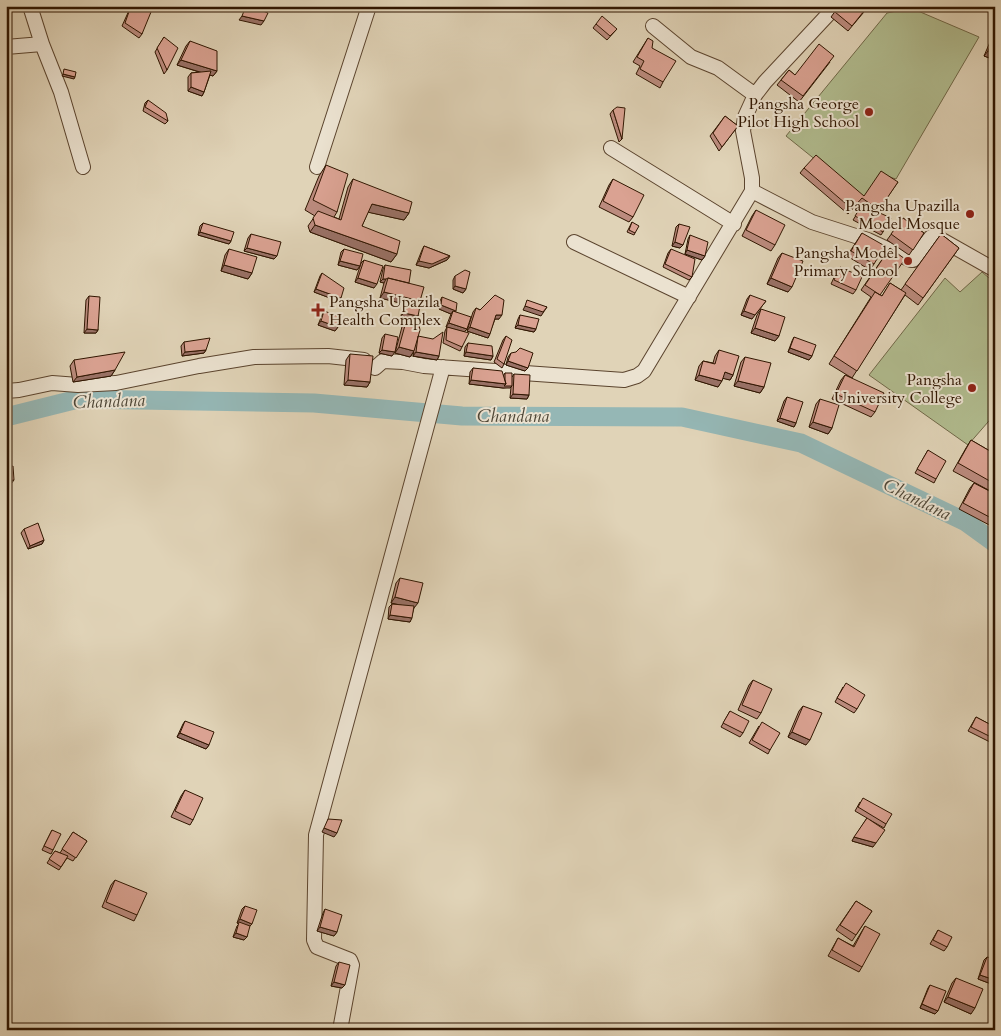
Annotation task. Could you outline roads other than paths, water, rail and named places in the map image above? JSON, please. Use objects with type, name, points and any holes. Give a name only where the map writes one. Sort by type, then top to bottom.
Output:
[{"type":"street","points":[[30,6],[42,44],[61,92],[83,167]]},
{"type":"street","points":[[317,167],[369,6]]},
{"type":"street","points":[[6,391],[52,383],[78,385],[116,383],[254,357],[328,356],[379,365],[441,372],[624,380],[637,376],[644,371],[734,224],[752,191],[752,178],[743,132],[745,117],[755,95],[836,6]]},
{"type":"street","points":[[653,26],[691,57],[718,68],[755,95]]},
{"type":"street","points":[[6,47],[42,44]]},
{"type":"street","points":[[611,148],[734,224]]},
{"type":"street","points":[[752,191],[812,222],[868,240],[912,260],[931,237],[935,236],[995,270]]},
{"type":"street","points":[[574,242],[689,297]]},
{"type":"street","points":[[340,1030],[352,965],[350,960],[317,947],[314,940],[316,835],[441,372]]},
{"type":"waterway","name":"Chandana","points":[[6,417],[78,399],[314,403],[462,416],[682,417],[801,443],[966,522],[995,543]]},
{"type":"place","name":"Pangsha George Pilot High School","points":[[869,112]]},
{"type":"place","name":"Pangsha Upazilla Model Mosque","points":[[970,214]]},
{"type":"place","name":"Pangsha Model Primary School","points":[[908,261]]},
{"type":"place","name":"Pangsha Upazila Health Complex","points":[[318,310]]},
{"type":"place","name":"Pangsha University College","points":[[972,388]]}]
